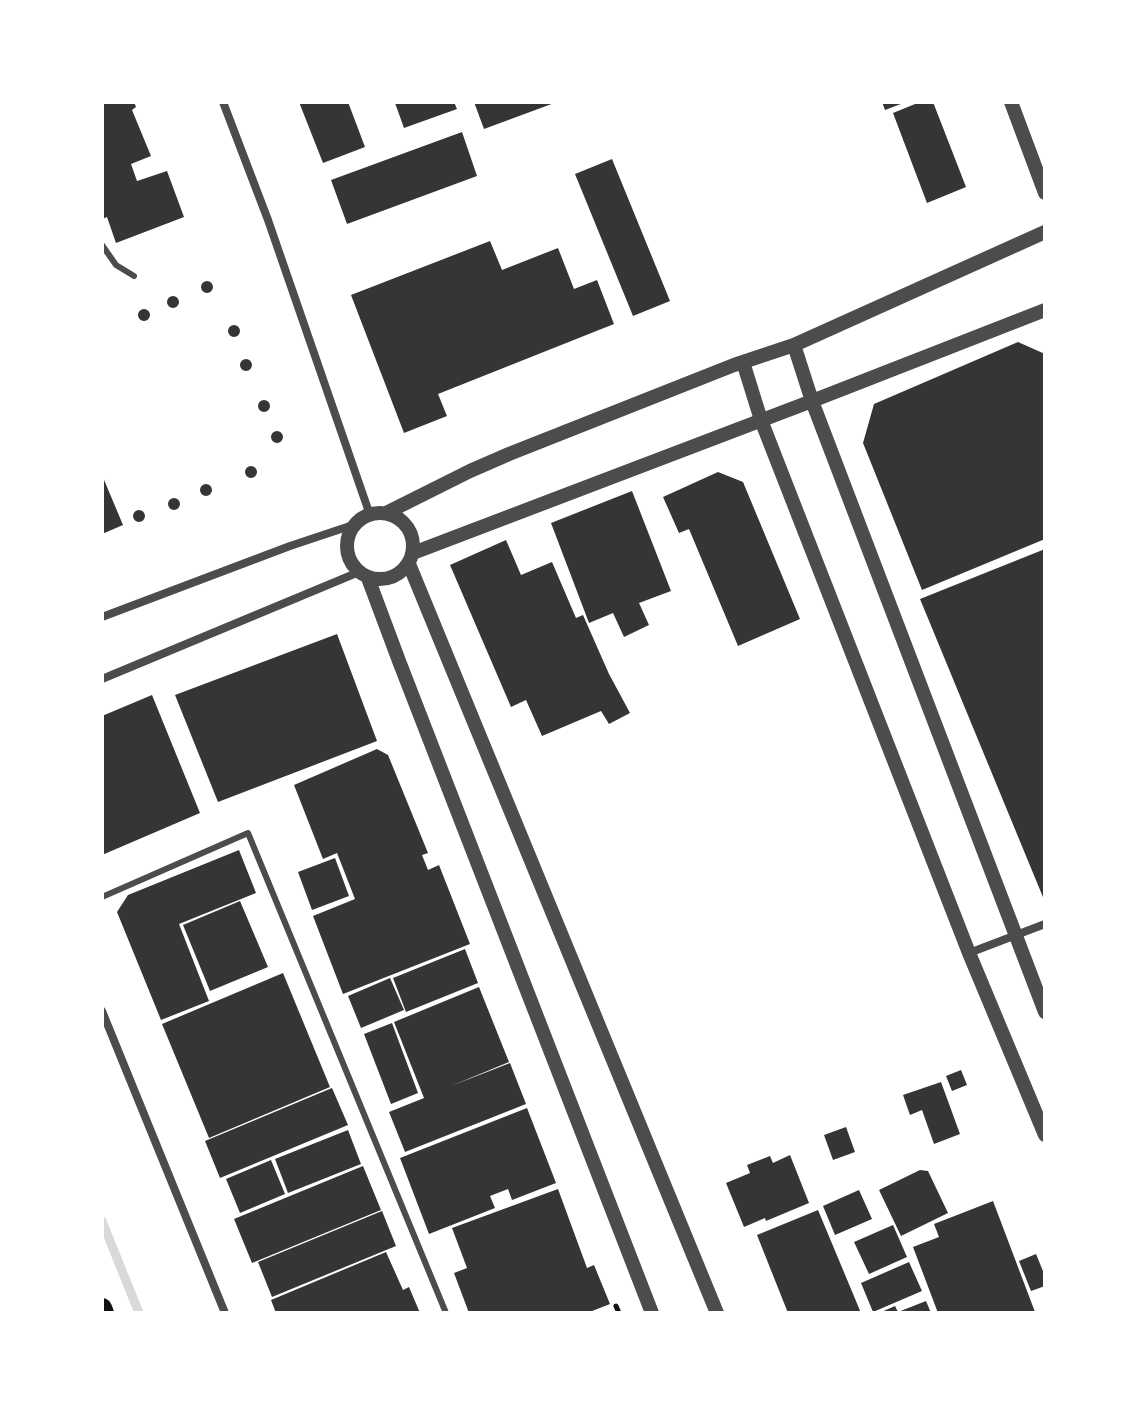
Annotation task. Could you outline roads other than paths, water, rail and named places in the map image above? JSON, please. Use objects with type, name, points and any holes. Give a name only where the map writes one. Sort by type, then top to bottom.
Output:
[{"type":"street","points":[[223,102],[268,220],[370,515]]},
{"type":"street","points":[[1011,102],[1045,193]]},
{"type":"street","points":[[102,617],[356,524],[370,515],[386,513],[509,454],[794,345],[1045,232]]},
{"type":"street","points":[[411,559],[1045,310]]},
{"type":"street","points":[[794,345],[812,401],[1045,1012]]},
{"type":"street","points":[[743,362],[761,420],[969,953],[1045,1135]]},
{"type":"street","points":[[356,524],[347,543],[352,564],[364,575],[379,580],[390,579],[400,574],[411,559],[414,544],[406,524],[386,513]]},
{"type":"street","points":[[411,559],[717,1313]]},
{"type":"street","points":[[102,679],[364,575]]},
{"type":"street","points":[[364,575],[652,1313]]},
{"type":"street","points":[[969,953],[1045,924]]},
{"type":"street","points":[[102,1011],[225,1313]]},
{"type":"lane","points":[[102,245],[116,265],[134,276]]},
{"type":"lane","points":[[102,897],[248,833],[446,1313]]},
{"type":"waterway","points":[[102,1221],[139,1313]]}]
